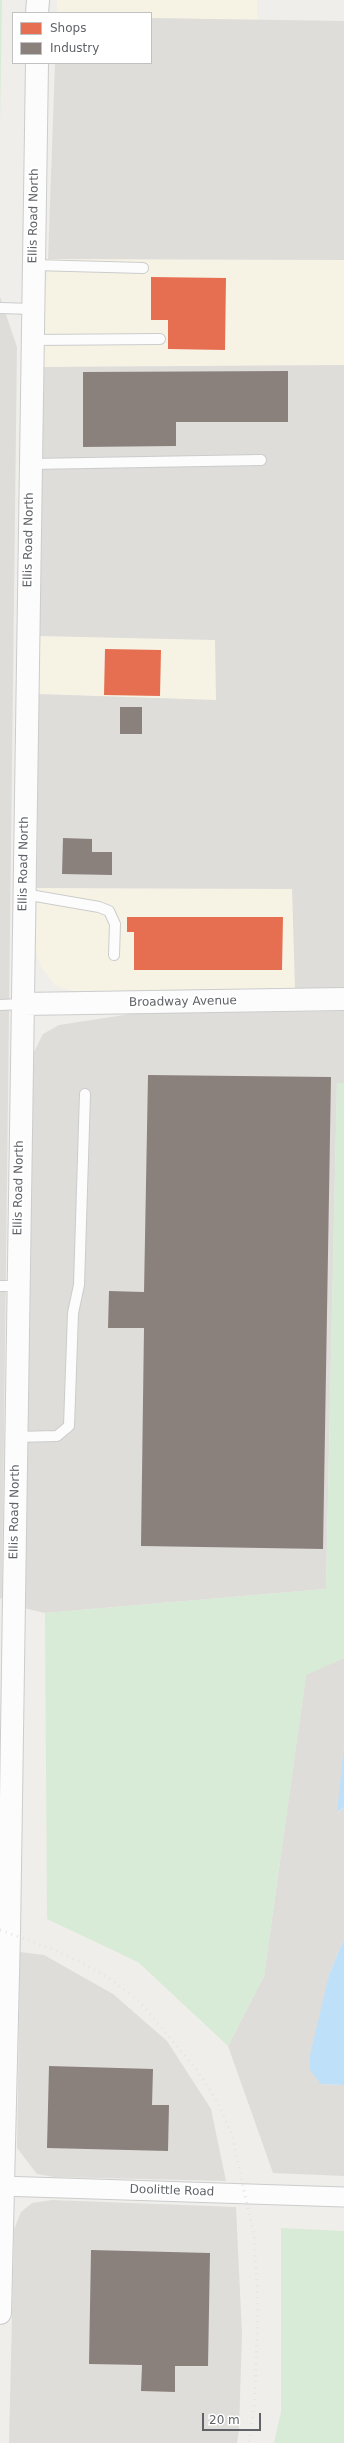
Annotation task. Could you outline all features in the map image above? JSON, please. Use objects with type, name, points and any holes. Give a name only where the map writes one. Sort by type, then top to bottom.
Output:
[{"type":"street","points":[[38,0],[38,12]]},
{"type":"street","name":"Ellis Road North","points":[[0,2313],[6,1693],[16,1437],[9,1286],[22,1004],[37,64]]},
{"type":"street","name":"Broadway Avenue","points":[[22,1004],[344,999]]},
{"type":"street","name":"Doolittle Road","points":[[1,2186],[344,2197]]},
{"type":"lane","points":[[34,265],[143,268]]},
{"type":"lane","points":[[0,308],[33,309]]},
{"type":"lane","points":[[32,340],[160,339]]},
{"type":"lane","points":[[31,464],[261,460]]},
{"type":"lane","points":[[24,894],[99,907],[108,911],[115,924],[114,955]]},
{"type":"lane","points":[[0,1005],[22,1004]]},
{"type":"lane","points":[[16,1437],[57,1436],[69,1426],[73,1313],[79,1285],[86,1094]]},
{"type":"shaded area","points":[[57,0],[257,0],[257,20],[152,18],[152,12],[57,12]]},
{"type":"shaded area","points":[[152,18],[344,21],[344,260],[48,259],[55,64],[152,64]]},
{"type":"shaded area","points":[[48,259],[344,260],[344,365],[41,367]]},
{"type":"shaded area","points":[[0,297],[17,347],[2,1598],[0,1599]]},
{"type":"shaded area","points":[[344,365],[344,988],[295,989],[292,889],[37,888],[38,694],[216,700],[215,640],[38,636],[42,478],[41,367]]},
{"type":"shaded area","points":[[38,636],[215,640],[216,700],[38,694]]},
{"type":"shaded area","points":[[37,888],[293,889],[295,989],[72,991],[55,985],[41,967],[36,952]]},
{"type":"shaded area","points":[[344,1011],[344,1083],[337,1083],[326,1589],[45,1613],[24,1608],[31,1058],[43,1034],[59,1025],[137,1013]]},
{"type":"shaded area","points":[[344,1658],[344,1743],[338,1813],[344,1807],[344,1939],[329,1975],[321,2084],[344,2085],[344,2176],[273,2173],[228,2046],[264,1976],[306,1674]]},
{"type":"shaded area","points":[[20,1952],[44,1955],[113,1994],[167,2041],[211,2109],[226,2181],[54,2177],[37,2174],[17,2148]]},
{"type":"shaded area","points":[[52,2200],[236,2207],[242,2334],[239,2430],[237,2443],[9,2443],[14,2229],[21,2212],[32,2203]]},
{"type":"green space","points":[[0,0],[2,0],[0,126]]},
{"type":"green space","points":[[337,1083],[344,1083],[344,1658],[306,1675],[264,1976],[228,2046],[138,1962],[47,1919],[45,1613],[326,1589]]},
{"type":"green space","points":[[281,2228],[344,2231],[344,2443],[274,2443],[281,2412]]},
{"type":"water","points":[[344,1743],[344,1807],[337,1813],[343,1754]]},
{"type":"water","points":[[344,1939],[344,2085],[321,2084],[310,2070],[310,2055],[329,1975]]},
{"type":"building: Shops","points":[[151,277],[226,278],[225,350],[168,349],[168,320],[151,320]]},
{"type":"building: Shops","points":[[105,649],[161,650],[160,696],[104,695]]},
{"type":"building: Shops","points":[[127,917],[283,917],[282,970],[134,970],[134,932],[127,932]]},
{"type":"building: Industry","points":[[288,371],[288,422],[176,422],[176,446],[83,447],[83,372]]},
{"type":"building: Industry","points":[[120,707],[142,707],[142,734],[120,734]]},
{"type":"building: Industry","points":[[63,838],[92,839],[92,852],[112,852],[112,875],[62,874]]},
{"type":"building: Industry","points":[[148,1075],[331,1077],[323,1549],[141,1546],[144,1328],[108,1328],[109,1291],[144,1292]]},
{"type":"building: Industry","points":[[49,2066],[153,2069],[152,2105],[169,2105],[168,2151],[47,2148]]},
{"type":"building: Industry","points":[[91,2250],[210,2253],[208,2366],[175,2366],[175,2392],[141,2391],[142,2365],[89,2364]]},
{"type":"railway","points":[[0,1930],[49,1948],[84,1964],[112,1980],[140,2002],[196,2069],[217,2101],[232,2135],[254,2236],[258,2304],[255,2397],[249,2443]]}]
